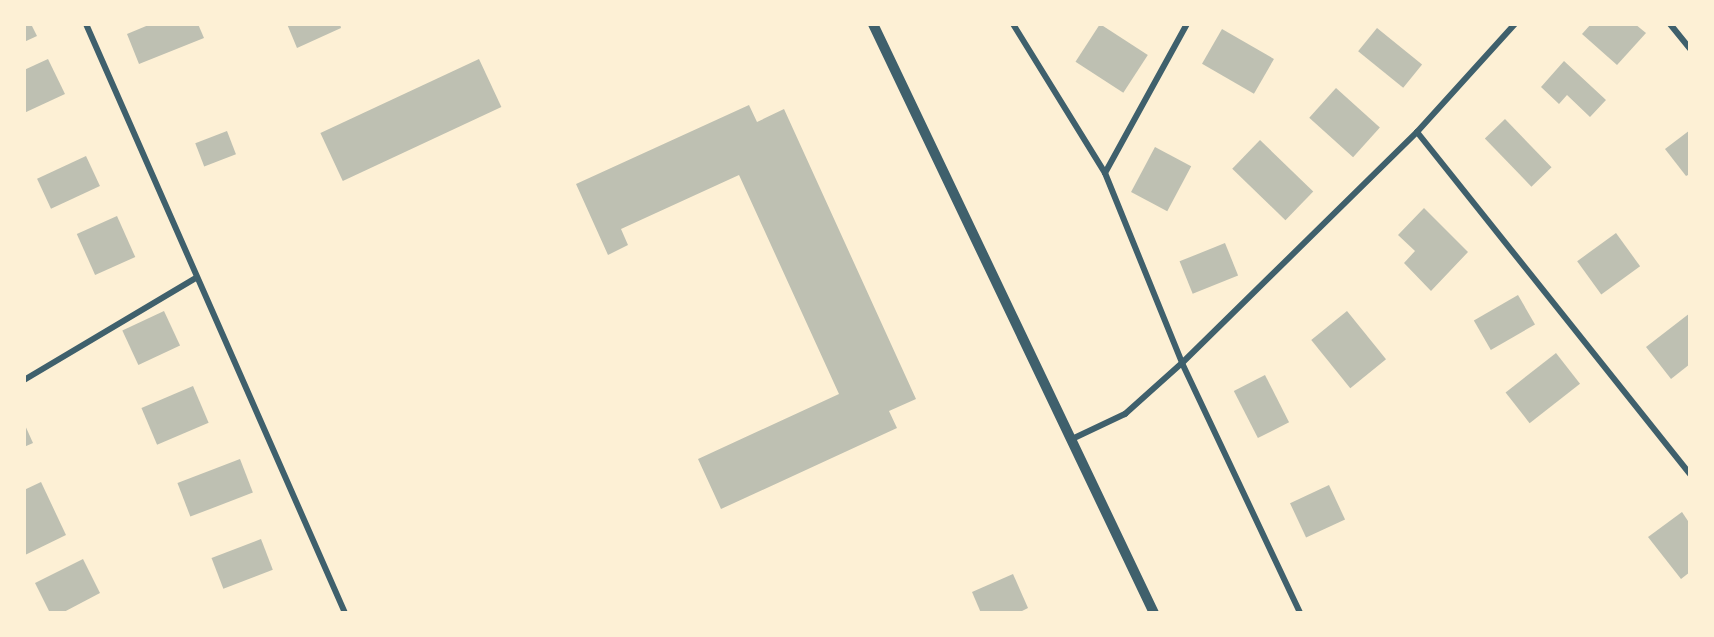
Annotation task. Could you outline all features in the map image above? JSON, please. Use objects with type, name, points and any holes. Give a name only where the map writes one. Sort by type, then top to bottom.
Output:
[{"type":"street","points":[[86,24],[345,613]]},
{"type":"street","points":[[873,24],[1154,613]]},
{"type":"street","points":[[1013,24],[1106,173],[1182,363],[1300,613]]},
{"type":"street","points":[[1106,173],[1187,24]]},
{"type":"street","points":[[1072,439],[1125,414],[1182,363],[1417,132],[1515,24]]},
{"type":"street","points":[[1670,24],[1690,49]]},
{"type":"street","points":[[1417,132],[1690,474]]},
{"type":"street","points":[[24,380],[196,278]]},
{"type":"building","points":[[24,24],[31,24],[37,36],[24,42]]},
{"type":"building","points":[[151,24],[198,24],[204,38],[139,64],[127,34]]},
{"type":"building","points":[[287,24],[340,24],[341,28],[297,48]]},
{"type":"building","points":[[1100,24],[1148,55],[1123,93],[1075,62]]},
{"type":"building","points":[[1591,24],[1635,24],[1646,33],[1617,65],[1582,34]]},
{"type":"building","points":[[1377,28],[1422,65],[1403,88],[1358,51]]},
{"type":"building","points":[[1222,29],[1274,59],[1254,94],[1202,64]]},
{"type":"building","points":[[48,59],[65,94],[24,113],[24,70]]},
{"type":"building","points":[[479,59],[501,107],[343,181],[320,133]]},
{"type":"building","points":[[1564,61],[1606,100],[1590,117],[1567,95],[1559,104],[1541,87]]},
{"type":"building","points":[[1336,88],[1380,127],[1353,157],[1309,118]]},
{"type":"building","points":[[749,105],[757,122],[784,109],[916,399],[889,411],[897,428],[721,509],[698,459],[839,394],[739,175],[621,229],[628,245],[608,255],[576,184]]},
{"type":"building","points":[[1505,119],[1552,167],[1531,187],[1485,138]]},
{"type":"building","points":[[1690,130],[1690,174],[1686,176],[1665,149]]},
{"type":"building","points":[[227,131],[236,154],[204,167],[195,143]]},
{"type":"building","points":[[1260,140],[1313,191],[1285,220],[1232,169]]},
{"type":"building","points":[[1155,147],[1191,166],[1167,211],[1131,192]]},
{"type":"building","points":[[86,156],[100,186],[51,209],[37,179]]},
{"type":"building","points":[[1424,208],[1468,252],[1431,291],[1404,263],[1415,251],[1398,235]]},
{"type":"building","points":[[117,216],[135,257],[95,275],[77,234]]},
{"type":"building","points":[[1616,233],[1640,266],[1601,294],[1577,261]]},
{"type":"building","points":[[1225,243],[1238,275],[1193,294],[1180,261]]},
{"type":"building","points":[[1518,295],[1535,324],[1491,350],[1474,320]]},
{"type":"building","points":[[164,311],[180,345],[138,365],[122,330]]},
{"type":"building","points":[[1347,311],[1386,359],[1350,388],[1311,340]]},
{"type":"building","points":[[1690,313],[1690,364],[1671,379],[1646,347]]},
{"type":"building","points":[[1556,353],[1580,384],[1530,423],[1506,392]]},
{"type":"building","points":[[1265,375],[1289,422],[1258,438],[1234,391]]},
{"type":"building","points":[[193,386],[209,423],[157,445],[141,408]]},
{"type":"building","points":[[24,423],[33,443],[24,447]]},
{"type":"building","points":[[240,459],[253,493],[190,517],[177,483]]},
{"type":"building","points":[[41,482],[66,535],[25,555],[24,490]]},
{"type":"building","points":[[1329,485],[1345,519],[1306,538],[1290,503]]},
{"type":"building","points":[[1682,512],[1690,524],[1690,572],[1681,579],[1648,537]]},
{"type":"building","points":[[261,539],[273,570],[223,589],[212,558]]},
{"type":"building","points":[[83,559],[100,593],[62,613],[50,613],[35,583]]},
{"type":"building","points":[[1013,574],[1028,608],[1018,613],[981,613],[972,592]]}]
